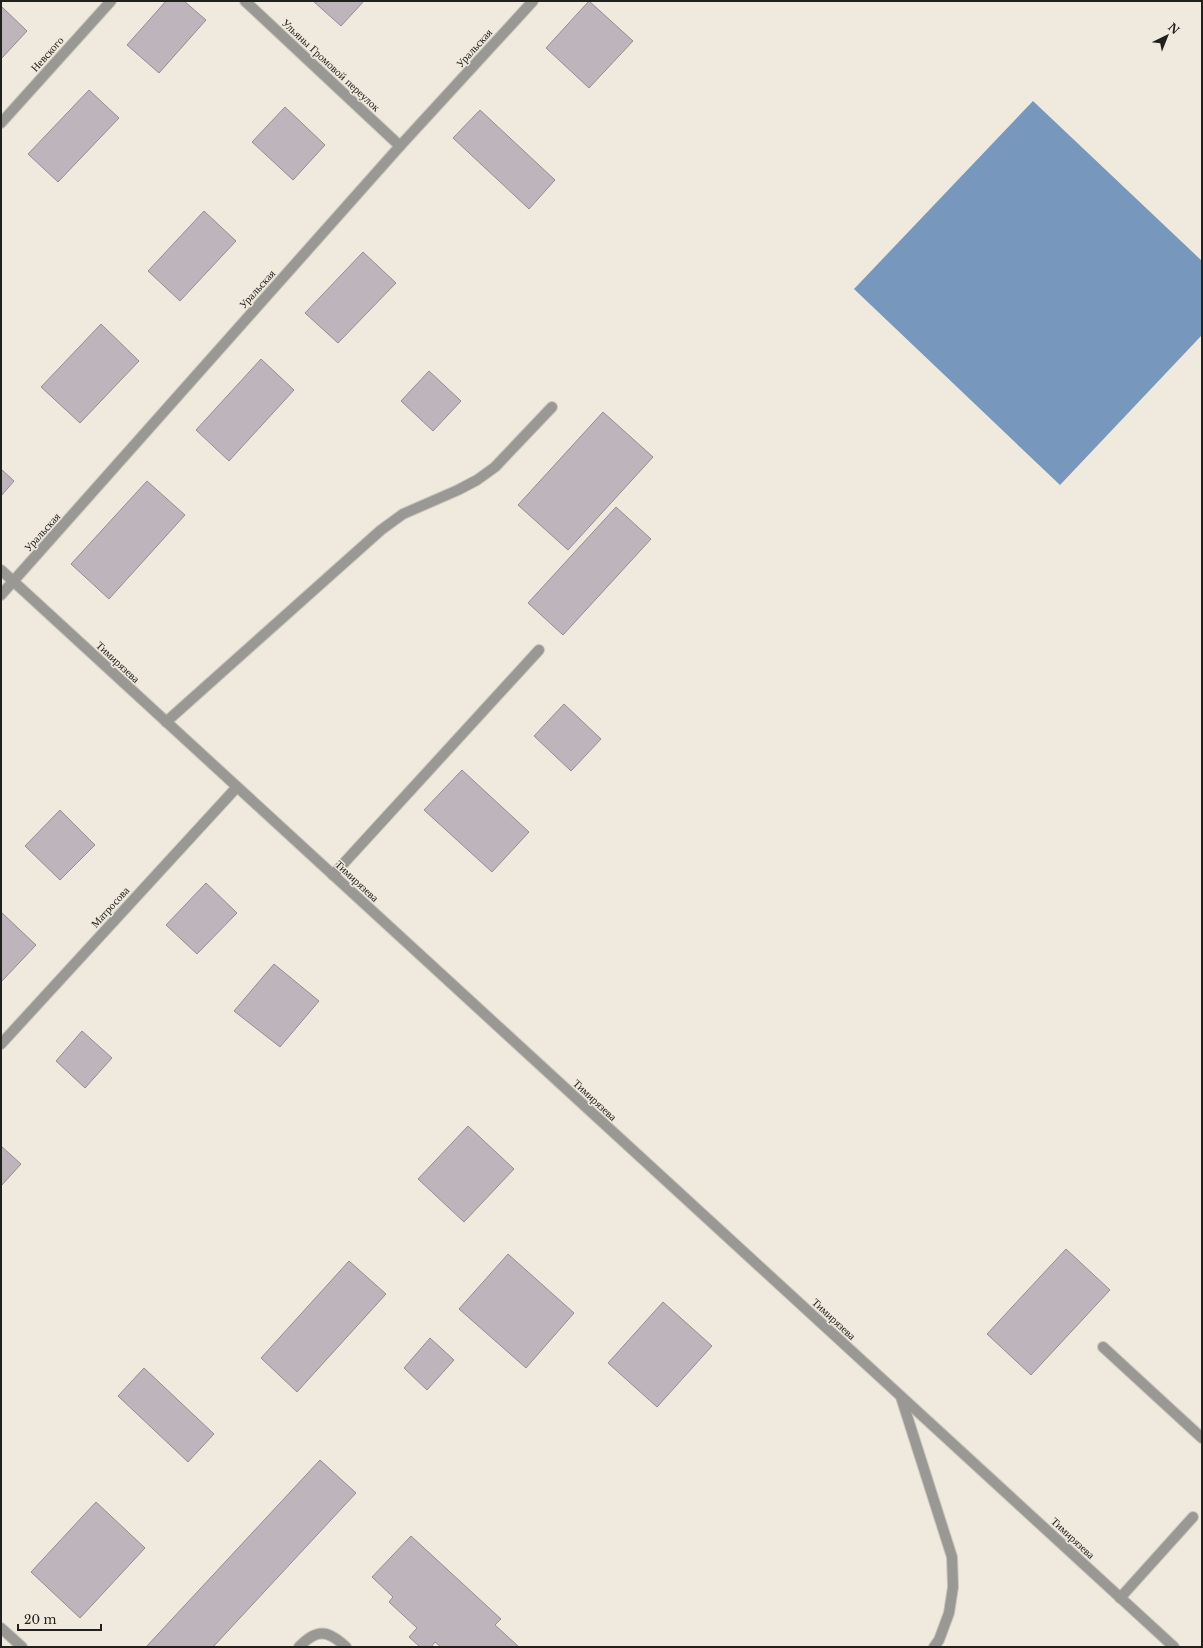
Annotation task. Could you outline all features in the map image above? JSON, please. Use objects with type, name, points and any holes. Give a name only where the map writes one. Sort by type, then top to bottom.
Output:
[{"type":"street","name":"Невского","points":[[1,123],[111,1]]},
{"type":"street","name":"Ульяны Громовой переулок","points":[[245,1],[400,146]]},
{"type":"street","name":"Уральская","points":[[1,595],[400,146],[533,1]]},
{"type":"street","points":[[166,722],[381,530],[404,514],[477,480],[495,467],[552,407]]},
{"type":"street","name":"Тимирязева","points":[[1,570],[1174,1647]]},
{"type":"street","points":[[333,875],[539,650]]},
{"type":"street","name":"Матросова","points":[[1,1044],[237,787]]},
{"type":"street","points":[[1103,1347],[1202,1438]]},
{"type":"street","points":[[900,1396],[952,1557],[953,1587],[949,1613],[940,1640],[934,1647]]},
{"type":"street","points":[[1120,1598],[1192,1517]]},
{"type":"street","points":[[1,1628],[22,1647]]},
{"type":"street","points":[[299,1647],[312,1635],[321,1633],[329,1634],[338,1639],[346,1647]]},
{"type":"water","points":[[1033,101],[1202,261],[1202,335],[1060,485],[854,289]]},
{"type":"building","points":[[166,1],[184,1],[206,20],[159,73],[127,45]]},
{"type":"building","points":[[313,1],[364,1],[341,26]]},
{"type":"building","points":[[589,1],[633,41],[589,88],[546,48]]},
{"type":"building","points":[[1,6],[27,31],[1,59]]},
{"type":"building","points":[[89,90],[119,118],[58,182],[28,154]]},
{"type":"building","points":[[285,107],[325,145],[293,180],[252,142]]},
{"type":"building","points":[[480,110],[555,180],[529,209],[453,138]]},
{"type":"building","points":[[204,211],[236,241],[180,301],[148,271]]},
{"type":"building","points":[[363,252],[396,283],[338,343],[305,313]]},
{"type":"building","points":[[101,324],[139,361],[80,423],[41,387]]},
{"type":"building","points":[[261,359],[294,390],[229,461],[196,430]]},
{"type":"building","points":[[429,371],[461,401],[433,431],[401,401]]},
{"type":"building","points":[[603,412],[653,457],[568,550],[518,505]]},
{"type":"building","points":[[1,469],[14,481],[1,496]]},
{"type":"building","points":[[147,481],[185,515],[109,599],[71,564]]},
{"type":"building","points":[[616,507],[651,539],[563,635],[528,603]]},
{"type":"building","points":[[564,704],[601,739],[571,771],[534,736]]},
{"type":"building","points":[[462,770],[529,832],[492,872],[424,810]]},
{"type":"building","points":[[60,810],[95,845],[60,880],[25,846]]},
{"type":"building","points":[[206,883],[237,913],[197,954],[166,925]]},
{"type":"building","points":[[1,912],[36,945],[2,981],[1,980]]},
{"type":"building","points":[[274,964],[319,1001],[280,1047],[234,1011]]},
{"type":"building","points":[[82,1031],[112,1058],[85,1088],[56,1061]]},
{"type":"building","points":[[468,1126],[514,1169],[464,1222],[418,1179]]},
{"type":"building","points":[[1,1146],[21,1164],[1,1186]]},
{"type":"building","points":[[1066,1249],[1110,1290],[1031,1375],[987,1334]]},
{"type":"building","points":[[508,1254],[574,1313],[526,1368],[459,1309]]},
{"type":"building","points":[[349,1261],[386,1294],[297,1392],[261,1358]]},
{"type":"building","points":[[663,1302],[712,1346],[657,1407],[608,1363]]},
{"type":"building","points":[[430,1338],[454,1360],[427,1390],[404,1368]]},
{"type":"building","points":[[144,1368],[214,1434],[188,1462],[118,1396]]},
{"type":"building","points":[[320,1460],[356,1493],[213,1647],[146,1647]]},
{"type":"building","points":[[96,1502],[145,1548],[80,1618],[31,1572]]},
{"type":"building","points":[[411,1536],[501,1619],[495,1625],[519,1647],[441,1647],[435,1642],[431,1647],[420,1647],[409,1637],[417,1628],[389,1602],[393,1597],[372,1577]]}]
